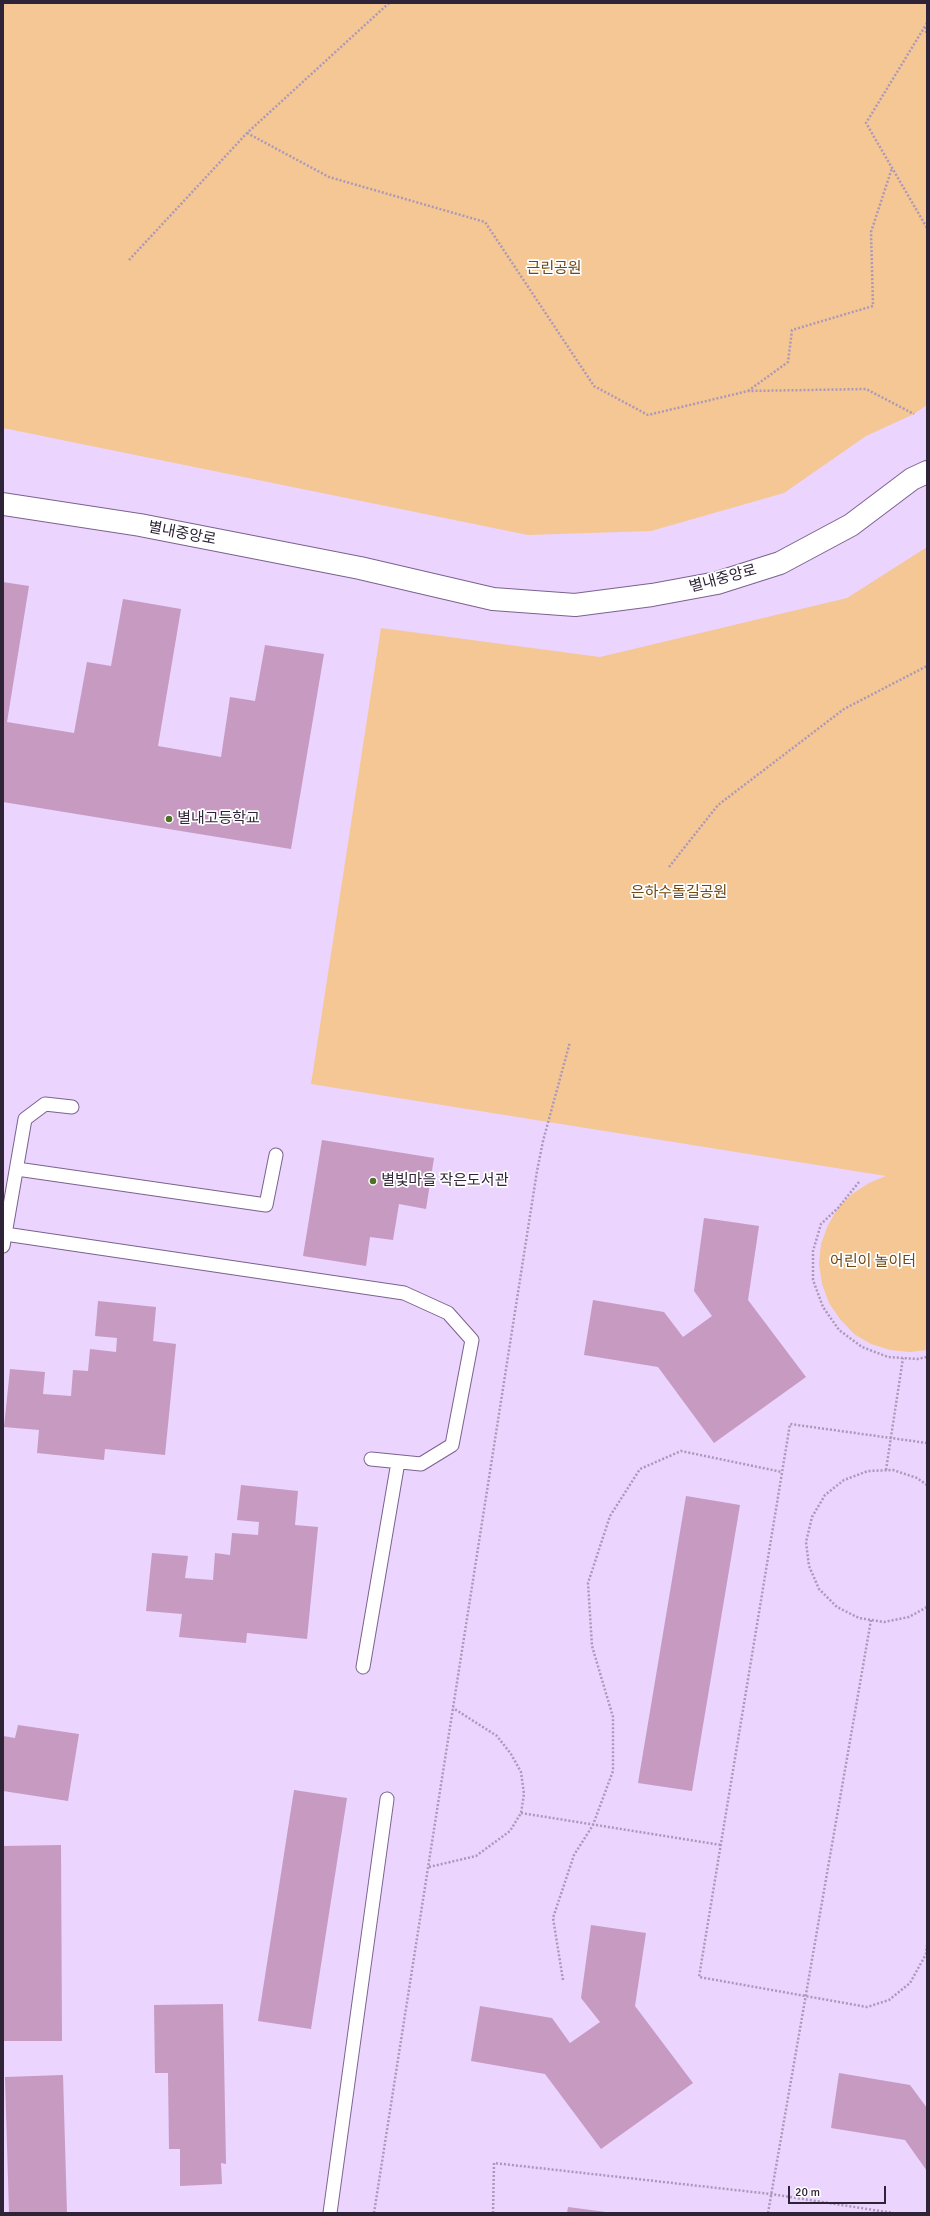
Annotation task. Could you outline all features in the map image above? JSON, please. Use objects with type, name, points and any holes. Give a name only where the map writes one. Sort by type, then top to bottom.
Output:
[{"type":"street","name":"별내중앙로","points":[[3,504],[140,525],[360,568],[493,599],[575,605],[652,595],[717,583],[780,563],[852,525],[912,479],[927,472]]},
{"type":"lane","points":[[72,1107],[45,1104],[25,1119],[4,1240],[404,1293],[448,1313],[472,1340],[452,1445],[422,1464],[371,1459]]},
{"type":"lane","points":[[17,1168],[266,1204],[276,1155]]},
{"type":"lane","points":[[363,1667],[398,1462]]},
{"type":"lane","points":[[330,2213],[386,1799]]},
{"type":"path","points":[[129,260],[247,133],[390,3]]},
{"type":"path","points":[[927,23],[866,123],[927,228]]},
{"type":"path","points":[[925,27],[927,35]]},
{"type":"path","points":[[247,133],[329,177],[485,222],[594,386],[648,415],[748,391],[866,389],[914,414]]},
{"type":"path","points":[[748,391],[788,362],[792,330],[873,306],[871,232],[892,168]]},
{"type":"path","points":[[668,867],[718,806],[844,709],[927,666]]},
{"type":"path","points":[[374,2213],[537,1171],[543,1141],[570,1042]]},
{"type":"path","points":[[859,1182],[838,1208],[821,1224],[813,1251],[814,1280],[822,1307],[839,1330],[862,1347],[888,1357],[917,1359],[927,1356]]},
{"type":"path","points":[[886,1470],[903,1358]]},
{"type":"path","points":[[927,1443],[790,1424],[700,1977],[867,2007],[889,2000],[910,1983],[926,1954],[927,1945]]},
{"type":"path","points":[[563,1980],[553,1918],[574,1855],[593,1825],[613,1771],[613,1717],[592,1646],[588,1583],[610,1516],[640,1469],[681,1451],[782,1472]]},
{"type":"path","points":[[927,1485],[917,1478],[893,1470],[868,1470],[844,1480],[825,1495],[812,1517],[806,1542],[809,1566],[819,1589],[837,1607],[859,1618],[884,1622],[909,1617],[927,1607]]},
{"type":"path","points":[[768,2213],[871,1620]]},
{"type":"path","points":[[429,1867],[476,1856],[510,1831],[522,1813],[524,1794],[521,1772],[511,1754],[497,1736],[454,1708]]},
{"type":"path","points":[[522,1813],[721,1845]]},
{"type":"path","points":[[493,2213],[494,2162],[771,2194],[893,2213]]},
{"type":"green space","name":"근린공원","points":[[3,3],[927,3],[927,405],[914,414],[866,436],[784,493],[651,531],[528,535],[3,428]]},
{"type":"green space","name":"은하수돌길공원","points":[[927,547],[927,1350],[910,1352],[890,1350],[871,1344],[854,1334],[840,1319],[829,1303],[822,1284],[819,1264],[821,1244],[828,1225],[838,1208],[852,1194],[869,1183],[886,1176],[311,1084],[381,628],[600,657],[847,598]]},
{"type":"building","name":"별내고등학교","points":[[3,582],[29,586],[7,722],[74,733],[87,662],[111,666],[123,599],[181,609],[158,746],[221,757],[230,697],[255,701],[265,645],[324,654],[291,849],[3,802]]},
{"type":"building","name":"별빛마을 작은도서관","points":[[322,1140],[434,1158],[426,1209],[399,1204],[393,1240],[370,1237],[366,1266],[303,1256]]},
{"type":"building","points":[[704,1218],[759,1226],[748,1300],[806,1377],[714,1443],[658,1367],[584,1355],[593,1300],[664,1312],[683,1337],[712,1316],[694,1291]]},
{"type":"building","points":[[98,1301],[156,1307],[153,1341],[176,1344],[165,1455],[105,1449],[104,1460],[37,1453],[39,1430],[4,1427],[10,1369],[45,1372],[43,1394],[71,1396],[73,1370],[88,1371],[90,1349],[116,1352],[117,1338],[95,1336]]},
{"type":"building","points":[[241,1485],[298,1491],[295,1525],[318,1527],[307,1639],[247,1633],[246,1643],[179,1637],[182,1614],[146,1611],[152,1553],[188,1556],[185,1578],[213,1580],[215,1553],[230,1555],[232,1533],[258,1535],[259,1522],[237,1520]]},
{"type":"building","points":[[686,1496],[740,1505],[692,1791],[638,1783]]},
{"type":"building","points":[[18,1725],[79,1734],[68,1801],[3,1791],[3,1736],[15,1738]]},
{"type":"building","points":[[294,1790],[347,1798],[311,2029],[258,2021]]},
{"type":"building","points":[[61,1845],[62,2041],[3,2041],[3,1846]]},
{"type":"building","points":[[591,1925],[646,1933],[635,2006],[693,2083],[601,2149],[545,2074],[471,2061],[480,2006],[552,2018],[570,2043],[600,2022],[581,1998]]},
{"type":"building","points":[[223,2004],[226,2164],[221,2163],[222,2184],[180,2186],[180,2149],[169,2149],[168,2073],[155,2073],[154,2005]]},
{"type":"building","points":[[839,2073],[910,2085],[927,2108],[927,2171],[905,2140],[831,2128]]},
{"type":"building","points":[[63,2075],[67,2213],[9,2213],[5,2077]]},
{"type":"building","points":[[568,2207],[606,2212],[606,2213],[567,2213]]},
{"type":"place","name":"별내고등학교","points":[[169,819]]},
{"type":"place","name":"별빛마을 작은도서관","points":[[373,1181]]},
{"type":"park label","name":"어린이 놀이터","points":[[873,1262]]}]
